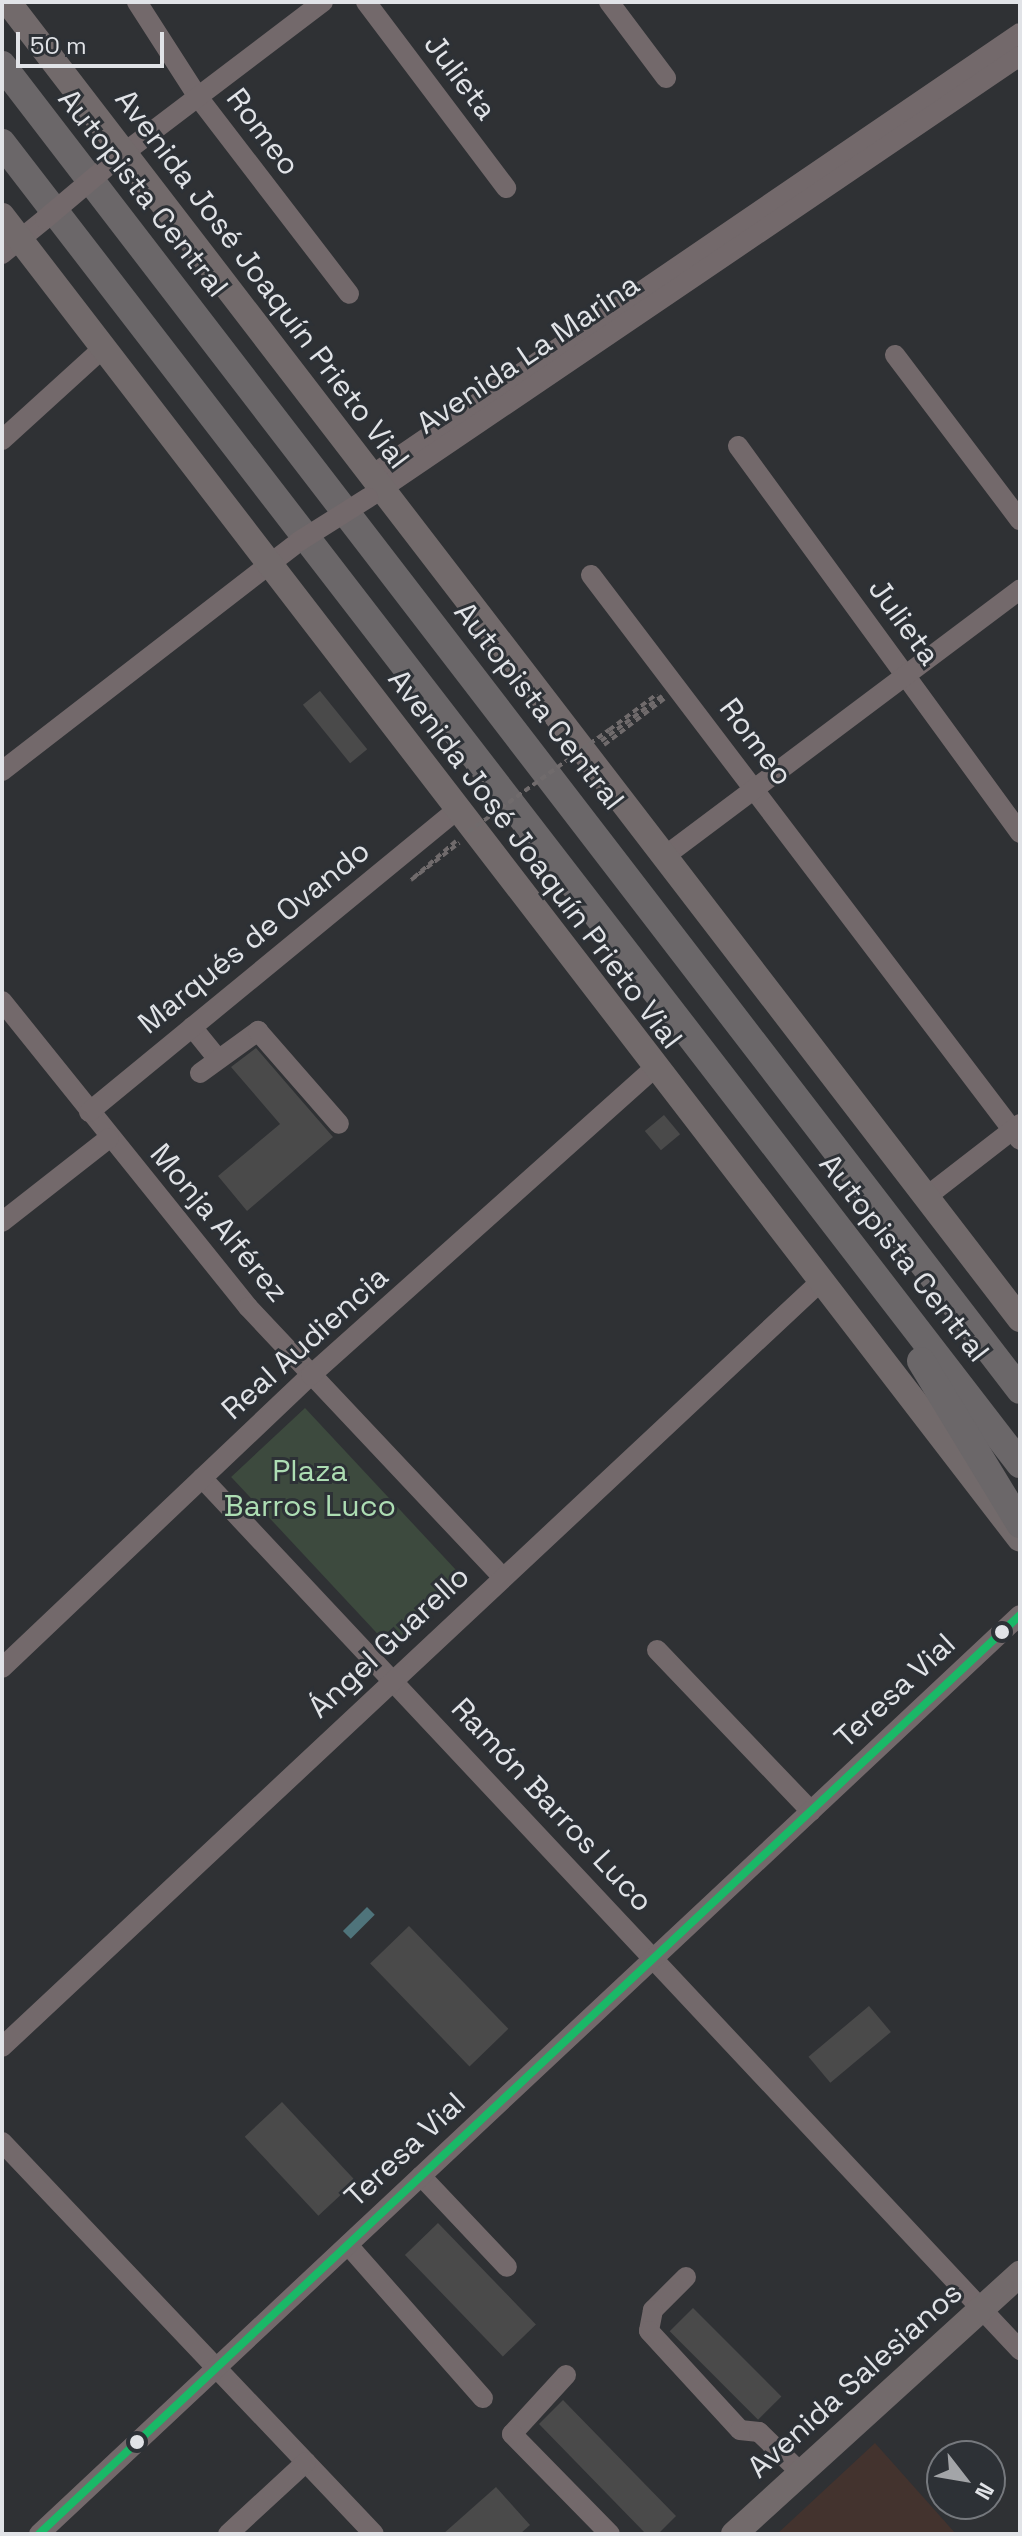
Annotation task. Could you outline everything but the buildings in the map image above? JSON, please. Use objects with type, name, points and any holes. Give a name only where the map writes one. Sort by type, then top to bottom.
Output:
[{"type":"highway","name":"Autopista Central","points":[[2,65],[1018,1387]]},
{"type":"highway","name":"Autopista Central","points":[[2,143],[1020,1464]]},
{"type":"highway","points":[[872,1273],[1020,1524]]},
{"type":"main road","name":"Avenida José Joaquín Prieto Vial","points":[[8,2],[117,158],[665,856],[1020,1319]]},
{"type":"main road","name":"Avenida José Joaquín Prieto Vial","points":[[2,216],[11,247],[103,348],[463,821],[1020,1539]]},
{"type":"main road","name":"Avenida Salesianos","points":[[734,2534],[1020,2274]]},
{"type":"street","name":"Romeo","points":[[137,2],[198,97],[349,294]]},
{"type":"street","points":[[11,247],[117,158],[323,2]]},
{"type":"street","name":"Julieta","points":[[366,2],[506,188]]},
{"type":"street","points":[[609,2],[666,78]]},
{"type":"street","name":"Avenida La Marina","points":[[2,771],[268,561],[935,102],[1020,33]]},
{"type":"street","name":"Avenida La Marina","points":[[935,102],[1020,56]]},
{"type":"street","points":[[2,440],[103,348]]},
{"type":"street","points":[[895,355],[1020,520]]},
{"type":"street","name":"Julieta","points":[[738,446],[1020,833]]},
{"type":"street","name":"Romeo","points":[[591,575],[1017,1131]]},
{"type":"street","points":[[665,856],[1020,589]]},
{"type":"street","name":"Marqués de Ovando","points":[[89,1112],[192,1027],[463,821]]},
{"type":"street","name":"Monja Alférez","points":[[2,1001],[109,1138],[311,1375],[502,1577]]},
{"type":"street","points":[[192,1027],[217,1058]]},
{"type":"street","points":[[200,1073],[258,1031],[339,1124]]},
{"type":"street","name":"Real Audiencia","points":[[2,1668],[311,1375],[654,1068]]},
{"type":"street","points":[[926,1197],[1017,1131]]},
{"type":"street","points":[[2,1222],[109,1138]]},
{"type":"street","name":"Ángel Guarello","points":[[2,2047],[819,1283]]},
{"type":"street","name":"Ramón Barros Luco","points":[[202,1478],[983,2307],[1020,2350]]},
{"type":"street","name":"Teresa Vial","points":[[39,2534],[1020,1615]]},
{"type":"street","points":[[657,1650],[811,1811]]},
{"type":"street","points":[[2,2142],[374,2534]]},
{"type":"street","points":[[421,2176],[507,2267]]},
{"type":"street","points":[[348,2245],[483,2398]]},
{"type":"street","points":[[686,2277],[653,2310],[649,2331],[740,2430],[759,2432],[801,2473]]},
{"type":"street","points":[[566,2375],[512,2434],[610,2534]]},
{"type":"street","points":[[228,2534],[306,2462]]},
{"type":"path","points":[[610,732],[603,746],[674,686]]},
{"type":"path","points":[[442,856],[409,877],[463,821],[610,732],[674,686]]},
{"type":"shaded area","points":[[875,2443],[926,2500],[926,2520],[944,2520],[956,2534],[777,2534]]},
{"type":"green space","name":"Plaza Barros Luco","points":[[305,1408],[463,1578],[389,1647],[231,1477]]},
{"type":"water","points":[[367,1907],[375,1915],[351,1939],[343,1931]]},
{"type":"transit line","points":[[39,2534],[1020,1615]]}]
